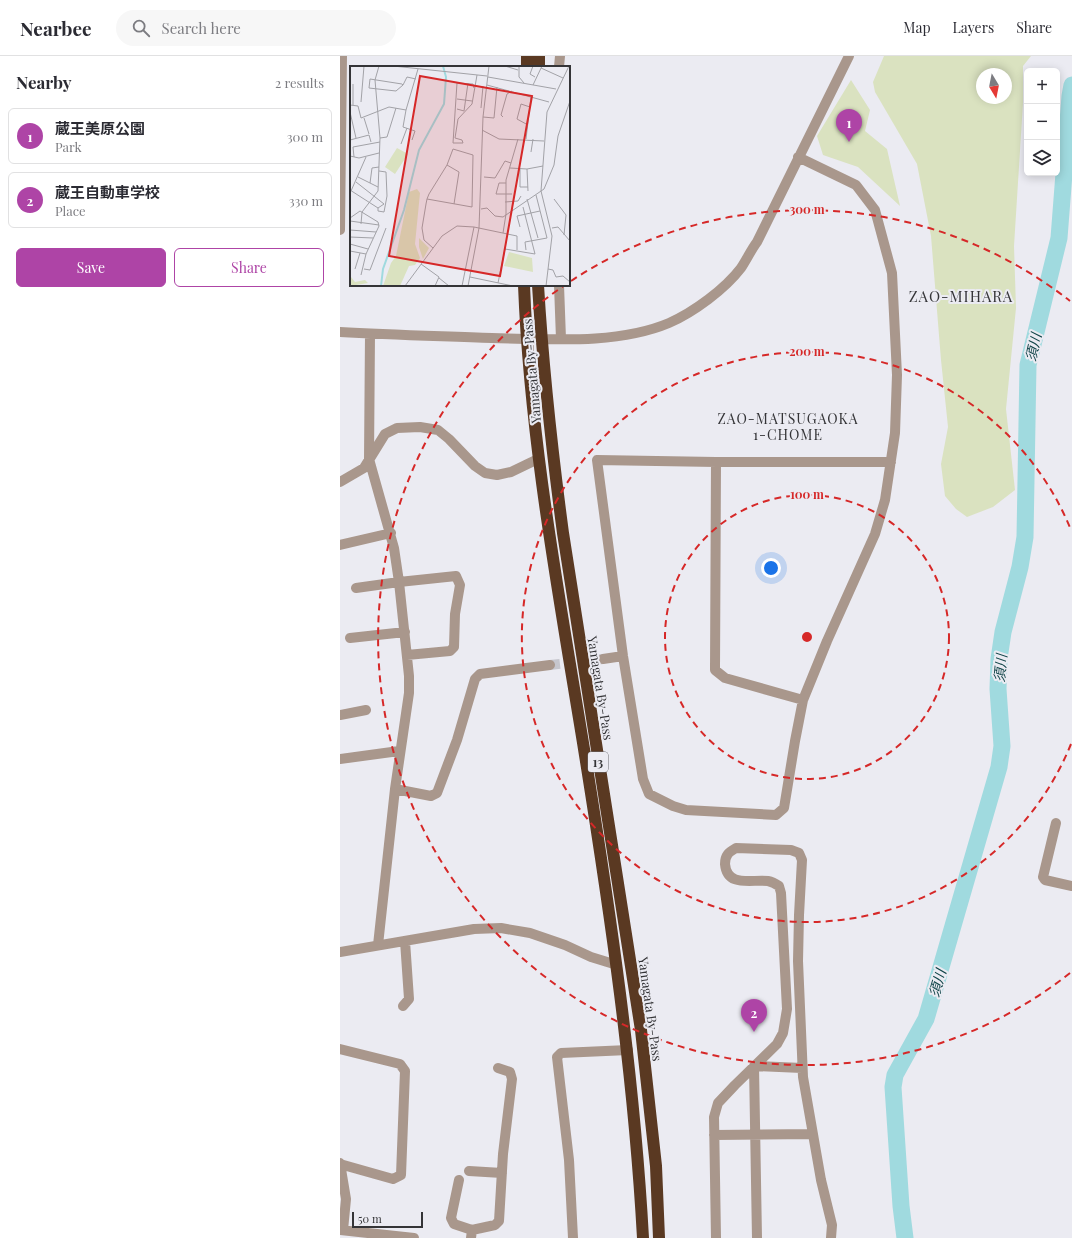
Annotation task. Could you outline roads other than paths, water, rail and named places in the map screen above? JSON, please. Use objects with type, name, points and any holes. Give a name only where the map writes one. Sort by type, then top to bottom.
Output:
[{"type":"highway","name":"Yamagata By-Pass","points":[[524,286],[526,339],[538,459],[617,965],[628,1050],[640,1172],[643,1238]]},
{"type":"highway","name":"Yamagata By-Pass","points":[[538,286],[541,339],[553,457],[563,533],[641,1030],[656,1166],[659,1238]]},
{"type":"street","points":[[340,230],[342,56]]},
{"type":"street","points":[[559,66],[560,56]]},
{"type":"street","points":[[340,332],[561,339],[617,336],[646,331],[670,322],[697,307],[709,298],[740,268],[757,242],[849,56]]},
{"type":"street","points":[[798,157],[856,186],[875,210],[892,273],[897,375],[895,433],[892,462],[885,500],[875,534],[827,640],[803,700],[784,808],[776,815],[686,810],[673,806],[649,794],[643,779],[623,656],[597,460],[892,462]]},
{"type":"street","points":[[560,286],[561,339]]},
{"type":"street","points":[[370,334],[369,459],[391,533],[405,632],[409,693],[394,789],[378,945]]},
{"type":"street","points":[[340,482],[364,468],[385,434],[397,428],[420,427],[438,430],[449,439],[475,466],[486,473],[497,475],[510,472],[538,459]]},
{"type":"street","points":[[716,462],[716,670],[725,678],[803,700]]},
{"type":"street","points":[[340,545],[391,533]]},
{"type":"street","points":[[356,588],[456,576],[460,585],[455,614],[454,647],[450,651],[407,654]]},
{"type":"street","points":[[350,638],[405,632]]},
{"type":"street","points":[[603,659],[623,656]]},
{"type":"street","points":[[394,789],[431,796],[437,793],[457,740],[475,679],[480,674],[550,665]]},
{"type":"street","points":[[340,715],[366,710]]},
{"type":"street","points":[[340,759],[399,751]]},
{"type":"street","points":[[1056,823],[1043,877],[1045,880],[1072,886]]},
{"type":"street","points":[[716,1238],[714,1117],[718,1103],[777,1044],[783,1033],[787,1010],[781,893],[779,886],[768,881],[736,880],[729,877],[726,870],[725,859],[728,852],[736,848],[791,850],[799,853],[802,860],[798,961],[802,1077],[821,1180],[832,1226],[831,1238]]},
{"type":"street","points":[[340,952],[474,929],[501,928],[530,933],[565,945],[591,957],[617,965]]},
{"type":"street","points":[[404,1006],[409,999],[405,941]]},
{"type":"street","points":[[340,1049],[400,1064],[405,1071],[401,1176],[393,1179],[340,1164],[346,1199],[341,1230],[414,1238]]},
{"type":"street","points":[[573,1238],[569,1160],[557,1057],[561,1053],[628,1050]]},
{"type":"street","points":[[754,1066],[802,1068]]},
{"type":"street","points":[[754,1066],[758,1238]]},
{"type":"street","points":[[459,1180],[451,1218],[454,1224],[471,1234],[495,1225],[499,1221],[503,1154],[512,1079],[510,1072],[498,1068]]},
{"type":"street","points":[[714,1135],[813,1134]]},
{"type":"street","points":[[469,1171],[502,1173]]},
{"type":"street","points":[[710,1238],[710,1234],[716,1221]]},
{"type":"waterway","name":"須川","points":[[905,1238],[901,1206],[893,1087],[895,1075],[926,1019],[999,767],[1002,746],[998,689],[999,659],[1003,632],[1020,567],[1025,537],[1028,365],[1059,238],[1072,85]]},
{"type":"tunnel","points":[[550,665],[603,659]]},
{"type":"place","name":"蔵王美原公園","points":[[849,142]]},
{"type":"place","name":"蔵王自動車学校","points":[[754,1032]]},
{"type":"district","name":"ZAO-MIHARA","points":[[961,296]]},
{"type":"district","name":"ZAO-MATSUGAOKA 1-CHOME","points":[[788,426]]}]
